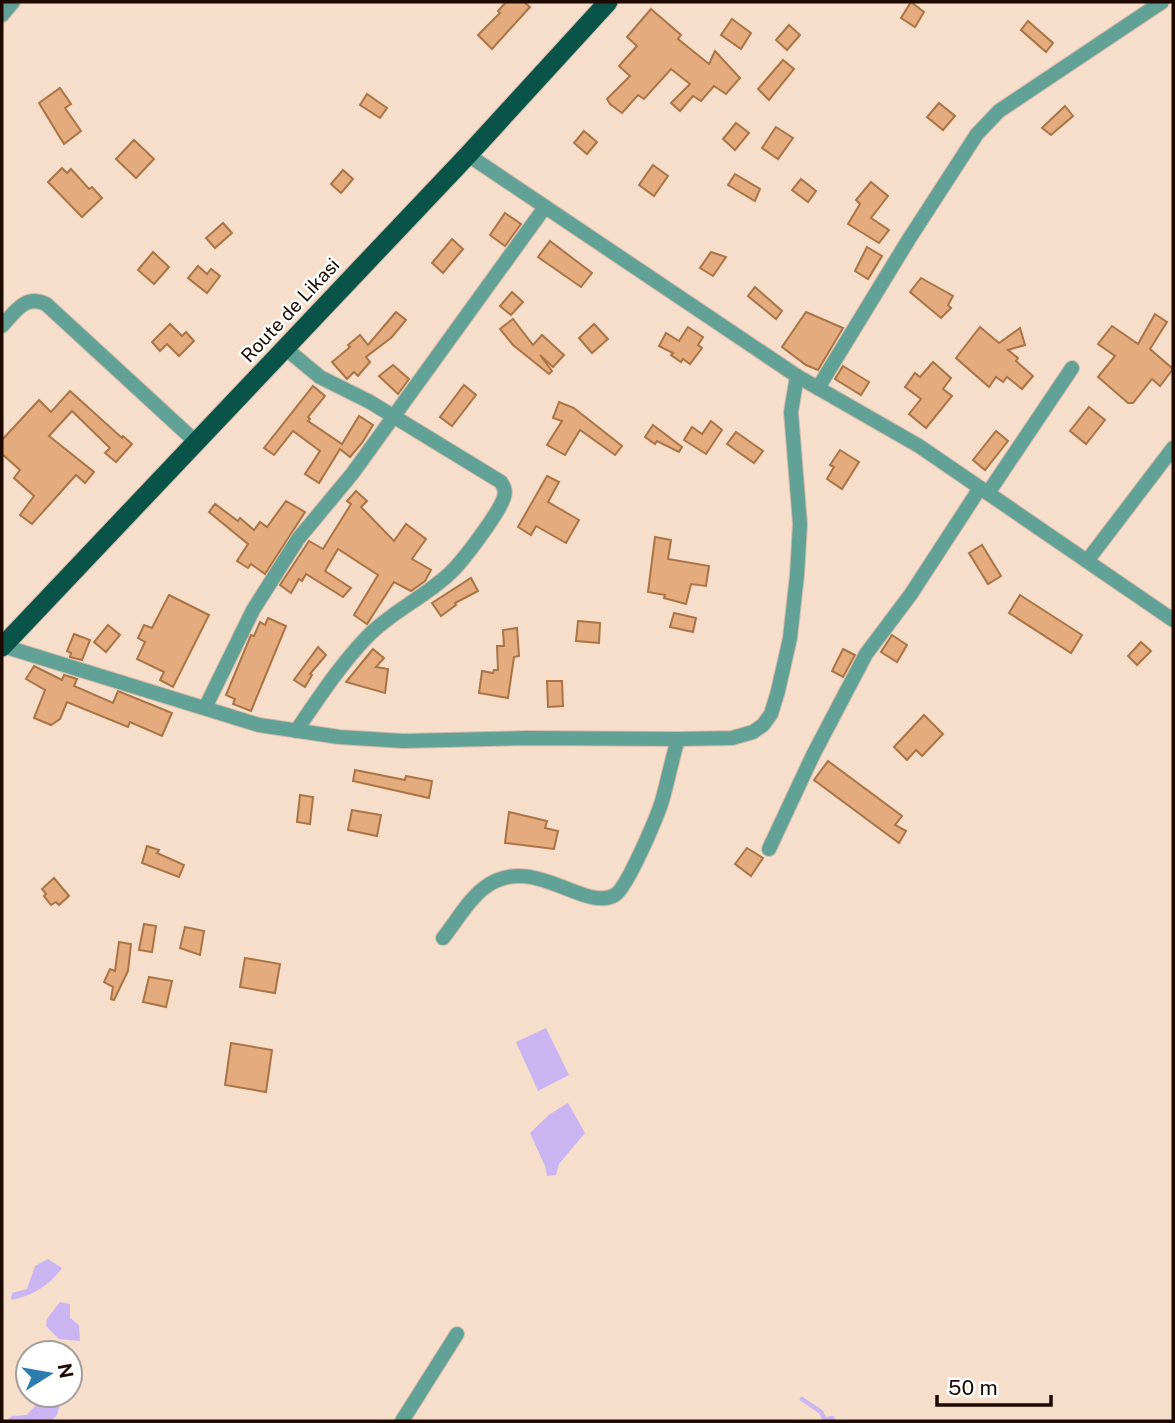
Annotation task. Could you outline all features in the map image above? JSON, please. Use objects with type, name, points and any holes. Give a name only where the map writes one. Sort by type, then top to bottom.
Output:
[{"type":"highway","name":"Route de Likasi","points":[[2,646],[468,155],[608,2]]},
{"type":"street","points":[[2,15],[13,2]]},
{"type":"street","points":[[818,388],[977,134],[999,111],[1162,2]]},
{"type":"street","points":[[468,155],[797,376],[919,446],[1173,620]]},
{"type":"street","points":[[205,708],[253,610],[298,539],[352,474],[544,207]]},
{"type":"street","points":[[2,326],[25,302],[37,300],[46,304],[196,442]]},
{"type":"street","points":[[285,348],[320,377],[394,417],[501,482],[505,489],[504,497],[481,536],[450,574],[396,612],[367,637],[296,732]]},
{"type":"street","points":[[769,849],[813,755],[866,654],[1072,368]]},
{"type":"street","points":[[2,646],[259,725],[339,737],[403,741],[678,739],[732,738],[753,732],[763,725],[771,713],[790,638],[800,523],[791,412],[797,376]]},
{"type":"street","points":[[1087,561],[1173,449]]},
{"type":"street","points":[[443,938],[482,889],[498,879],[535,877],[554,882],[590,899],[606,899],[618,894],[629,876],[661,803],[678,739]]},
{"type":"street","points":[[402,1421],[457,1334]]},
{"type":"shaded area","points":[[546,1028],[569,1075],[538,1091],[516,1042]]},
{"type":"shaded area","points":[[568,1103],[585,1133],[559,1164],[556,1175],[547,1176],[530,1133],[550,1114]]},
{"type":"shaded area","points":[[48,1259],[62,1268],[52,1280],[26,1296],[11,1300],[12,1293],[27,1289],[35,1266]]},
{"type":"shaded area","points":[[60,1302],[70,1304],[70,1318],[79,1325],[80,1339],[59,1339],[46,1326],[47,1319]]},
{"type":"shaded area","points":[[32,1409],[59,1409],[51,1421],[6,1421],[12,1416],[27,1415]]},
{"type":"building","points":[[506,2],[524,2],[530,7],[492,49],[478,35],[500,13],[498,11]]},
{"type":"building","points":[[911,2],[924,12],[915,27],[901,18]]},
{"type":"building","points":[[651,9],[681,35],[678,39],[709,64],[715,51],[740,78],[726,94],[714,86],[701,101],[693,96],[680,111],[671,103],[690,84],[671,69],[644,99],[638,95],[622,113],[610,104],[607,99],[630,76],[619,66],[637,46],[627,37]]},
{"type":"building","points":[[732,19],[751,33],[741,49],[721,35]]},
{"type":"building","points":[[1028,21],[1053,43],[1046,52],[1021,30]]},
{"type":"building","points":[[789,25],[800,35],[787,50],[776,40]]},
{"type":"building","points":[[783,60],[794,69],[769,100],[758,89]]},
{"type":"building","points":[[60,88],[71,104],[65,108],[81,131],[64,144],[39,103]]},
{"type":"building","points":[[367,94],[387,108],[380,118],[360,105]]},
{"type":"building","points":[[939,103],[955,116],[943,130],[927,117]]},
{"type":"building","points":[[1065,106],[1073,116],[1051,135],[1042,128]]},
{"type":"building","points":[[736,123],[749,133],[735,150],[723,139]]},
{"type":"building","points":[[776,127],[793,138],[778,159],[762,148]]},
{"type":"building","points":[[584,131],[597,142],[587,154],[574,143]]},
{"type":"building","points":[[134,140],[154,159],[136,178],[116,159]]},
{"type":"building","points":[[653,165],[668,176],[654,196],[639,185]]},
{"type":"building","points":[[62,168],[67,173],[71,169],[89,189],[92,187],[102,198],[82,217],[48,182]]},
{"type":"building","points":[[343,170],[353,179],[341,193],[331,184]]},
{"type":"building","points":[[735,174],[760,189],[755,201],[728,185]]},
{"type":"building","points":[[801,179],[816,191],[808,202],[792,190]]},
{"type":"building","points":[[871,182],[888,196],[871,218],[889,230],[879,243],[848,224],[860,204],[856,200]]},
{"type":"building","points":[[505,213],[521,224],[505,246],[490,235]]},
{"type":"building","points":[[223,223],[232,233],[215,248],[206,238]]},
{"type":"building","points":[[452,239],[463,249],[443,273],[432,263]]},
{"type":"building","points":[[550,241],[592,273],[581,287],[538,257]]},
{"type":"building","points":[[867,247],[882,256],[868,279],[855,271]]},
{"type":"building","points":[[153,252],[169,267],[154,284],[138,270]]},
{"type":"building","points":[[711,252],[726,257],[713,276],[700,268]]},
{"type":"building","points":[[198,266],[207,274],[211,269],[220,276],[207,293],[188,278]]},
{"type":"building","points":[[921,278],[953,296],[948,305],[951,308],[941,318],[910,292]]},
{"type":"building","points":[[755,287],[782,311],[776,319],[748,296]]},
{"type":"building","points":[[512,292],[523,302],[511,315],[500,306]]},
{"type":"building","points":[[396,312],[406,320],[392,337],[366,357],[370,362],[358,376],[354,372],[347,379],[332,362],[360,335],[368,345]]},
{"type":"building","points":[[806,312],[843,328],[818,370],[806,365],[782,347]]},
{"type":"building","points":[[1155,314],[1167,322],[1150,349],[1173,369],[1160,386],[1152,379],[1133,403],[1128,403],[1098,377],[1115,356],[1098,344],[1112,326],[1138,344]]},
{"type":"building","points":[[513,319],[533,345],[542,335],[564,355],[553,367],[540,355],[552,371],[549,374],[513,345],[500,329]]},
{"type":"building","points":[[170,324],[182,336],[186,332],[194,341],[179,356],[167,344],[160,351],[152,342]]},
{"type":"building","points":[[594,324],[608,339],[592,353],[579,338]]},
{"type":"building","points":[[688,327],[703,337],[698,345],[702,348],[690,364],[683,359],[681,362],[671,355],[673,353],[659,346],[666,333],[679,341]]},
{"type":"building","points":[[980,327],[999,343],[1020,328],[1025,345],[1008,350],[1033,376],[1022,389],[1007,377],[1003,382],[996,377],[989,387],[956,358]]},
{"type":"building","points":[[933,362],[951,378],[943,389],[952,396],[926,428],[909,414],[921,399],[905,387],[915,373],[920,377]]},
{"type":"building","points":[[393,365],[409,379],[398,394],[379,376]]},
{"type":"building","points":[[843,366],[869,382],[861,395],[835,379]]},
{"type":"building","points":[[464,385],[476,395],[452,426],[440,417]]},
{"type":"building","points":[[313,386],[325,396],[308,417],[308,421],[342,444],[359,416],[373,425],[350,457],[340,449],[319,483],[305,474],[320,451],[293,431],[274,455],[264,448]]},
{"type":"building","points":[[70,391],[132,444],[116,462],[105,453],[110,448],[72,411],[49,436],[94,472],[85,483],[76,475],[32,524],[20,515],[34,496],[14,478],[20,470],[2,454],[2,440],[39,400],[51,412]]},
{"type":"building","points":[[559,402],[574,408],[622,446],[615,455],[580,430],[565,455],[547,445],[562,421],[553,418]]},
{"type":"building","points":[[1089,407],[1105,420],[1086,444],[1070,431]]},
{"type":"building","points":[[711,421],[722,430],[706,454],[684,440],[692,427],[702,434]]},
{"type":"building","points":[[653,425],[682,447],[679,452],[657,441],[655,444],[645,437]]},
{"type":"building","points":[[996,431],[1008,441],[985,470],[973,460]]},
{"type":"building","points":[[736,432],[763,451],[754,463],[727,444]]},
{"type":"building","points":[[840,450],[859,462],[842,489],[827,479],[834,467],[830,465]]},
{"type":"building","points":[[547,476],[559,482],[548,502],[579,520],[566,543],[536,526],[531,535],[518,527]]},
{"type":"building","points":[[356,491],[367,501],[361,507],[394,541],[406,524],[426,539],[412,559],[431,570],[425,581],[411,591],[394,582],[367,624],[354,615],[378,575],[338,549],[325,571],[351,588],[343,597],[306,574],[302,581],[299,579],[291,593],[280,585],[309,541],[323,549],[351,504],[347,501]]},
{"type":"building","points":[[286,501],[305,512],[265,574],[251,564],[248,568],[237,561],[248,544],[209,512],[215,504],[238,521],[240,518],[254,530],[260,522],[267,527]]},
{"type":"building","points":[[655,537],[671,540],[668,559],[709,566],[706,586],[691,584],[686,604],[664,598],[665,595],[648,592]]},
{"type":"building","points":[[982,545],[1001,576],[988,584],[969,553]]},
{"type":"building","points":[[471,578],[478,591],[455,603],[456,605],[441,616],[432,603]]},
{"type":"building","points":[[169,595],[209,615],[173,687],[160,680],[164,672],[137,659],[145,642],[138,638],[144,625],[152,628]]},
{"type":"building","points":[[1020,595],[1082,635],[1071,653],[1009,613]]},
{"type":"building","points":[[674,613],[696,618],[693,632],[670,627]]},
{"type":"building","points":[[268,618],[286,626],[251,711],[233,704],[235,699],[226,695],[251,635],[254,636],[260,622],[265,625]]},
{"type":"building","points":[[578,621],[600,623],[599,643],[576,641]]},
{"type":"building","points":[[108,625],[120,635],[106,652],[94,642]]},
{"type":"building","points":[[517,628],[519,656],[514,657],[508,698],[479,693],[482,671],[493,673],[498,670],[497,646],[504,646],[503,630]]},
{"type":"building","points":[[74,634],[90,640],[82,660],[70,657],[71,653],[67,651]]},
{"type":"building","points":[[892,635],[907,645],[897,662],[881,652]]},
{"type":"building","points":[[1141,642],[1151,651],[1137,665],[1128,656]]},
{"type":"building","points":[[318,647],[326,655],[310,674],[312,675],[305,687],[294,680]]},
{"type":"building","points":[[373,649],[384,658],[376,667],[388,669],[385,693],[346,682]]},
{"type":"building","points":[[843,649],[855,655],[843,677],[832,671]]},
{"type":"building","points":[[34,666],[62,680],[64,675],[77,679],[74,686],[113,703],[118,691],[172,713],[162,736],[130,722],[128,727],[67,702],[60,719],[51,725],[34,718],[45,690],[26,679]]},
{"type":"building","points":[[547,681],[562,681],[563,706],[548,707]]},
{"type":"building","points":[[924,715],[943,734],[922,756],[916,750],[907,760],[894,747]]},
{"type":"building","points":[[828,761],[902,816],[895,825],[906,831],[899,843],[814,780]]},
{"type":"building","points":[[355,770],[405,780],[406,776],[432,781],[429,798],[353,781]]},
{"type":"building","points":[[300,795],[313,797],[310,824],[297,822]]},
{"type":"building","points":[[352,810],[381,815],[377,836],[348,830]]},
{"type":"building","points":[[509,812],[547,821],[545,828],[558,831],[554,849],[505,843]]},
{"type":"building","points":[[147,846],[184,865],[179,877],[142,863]]},
{"type":"building","points":[[747,848],[763,858],[751,876],[735,864]]},
{"type":"building","points":[[54,878],[69,896],[59,905],[56,902],[51,905],[42,889]]},
{"type":"building","points":[[144,924],[156,926],[152,952],[139,950]]},
{"type":"building","points":[[185,927],[204,931],[200,955],[180,948]]},
{"type":"building","points":[[119,942],[131,944],[128,971],[114,1000],[111,999],[113,987],[104,982],[110,969],[115,971]]},
{"type":"building","points":[[245,958],[280,964],[275,993],[240,987]]},
{"type":"building","points":[[149,977],[172,981],[166,1007],[143,1002]]},
{"type":"building","points":[[231,1043],[272,1050],[266,1092],[225,1085]]},
{"type":"waterway","points":[[802,1399],[821,1412],[825,1420],[832,1418],[834,1421]]}]
